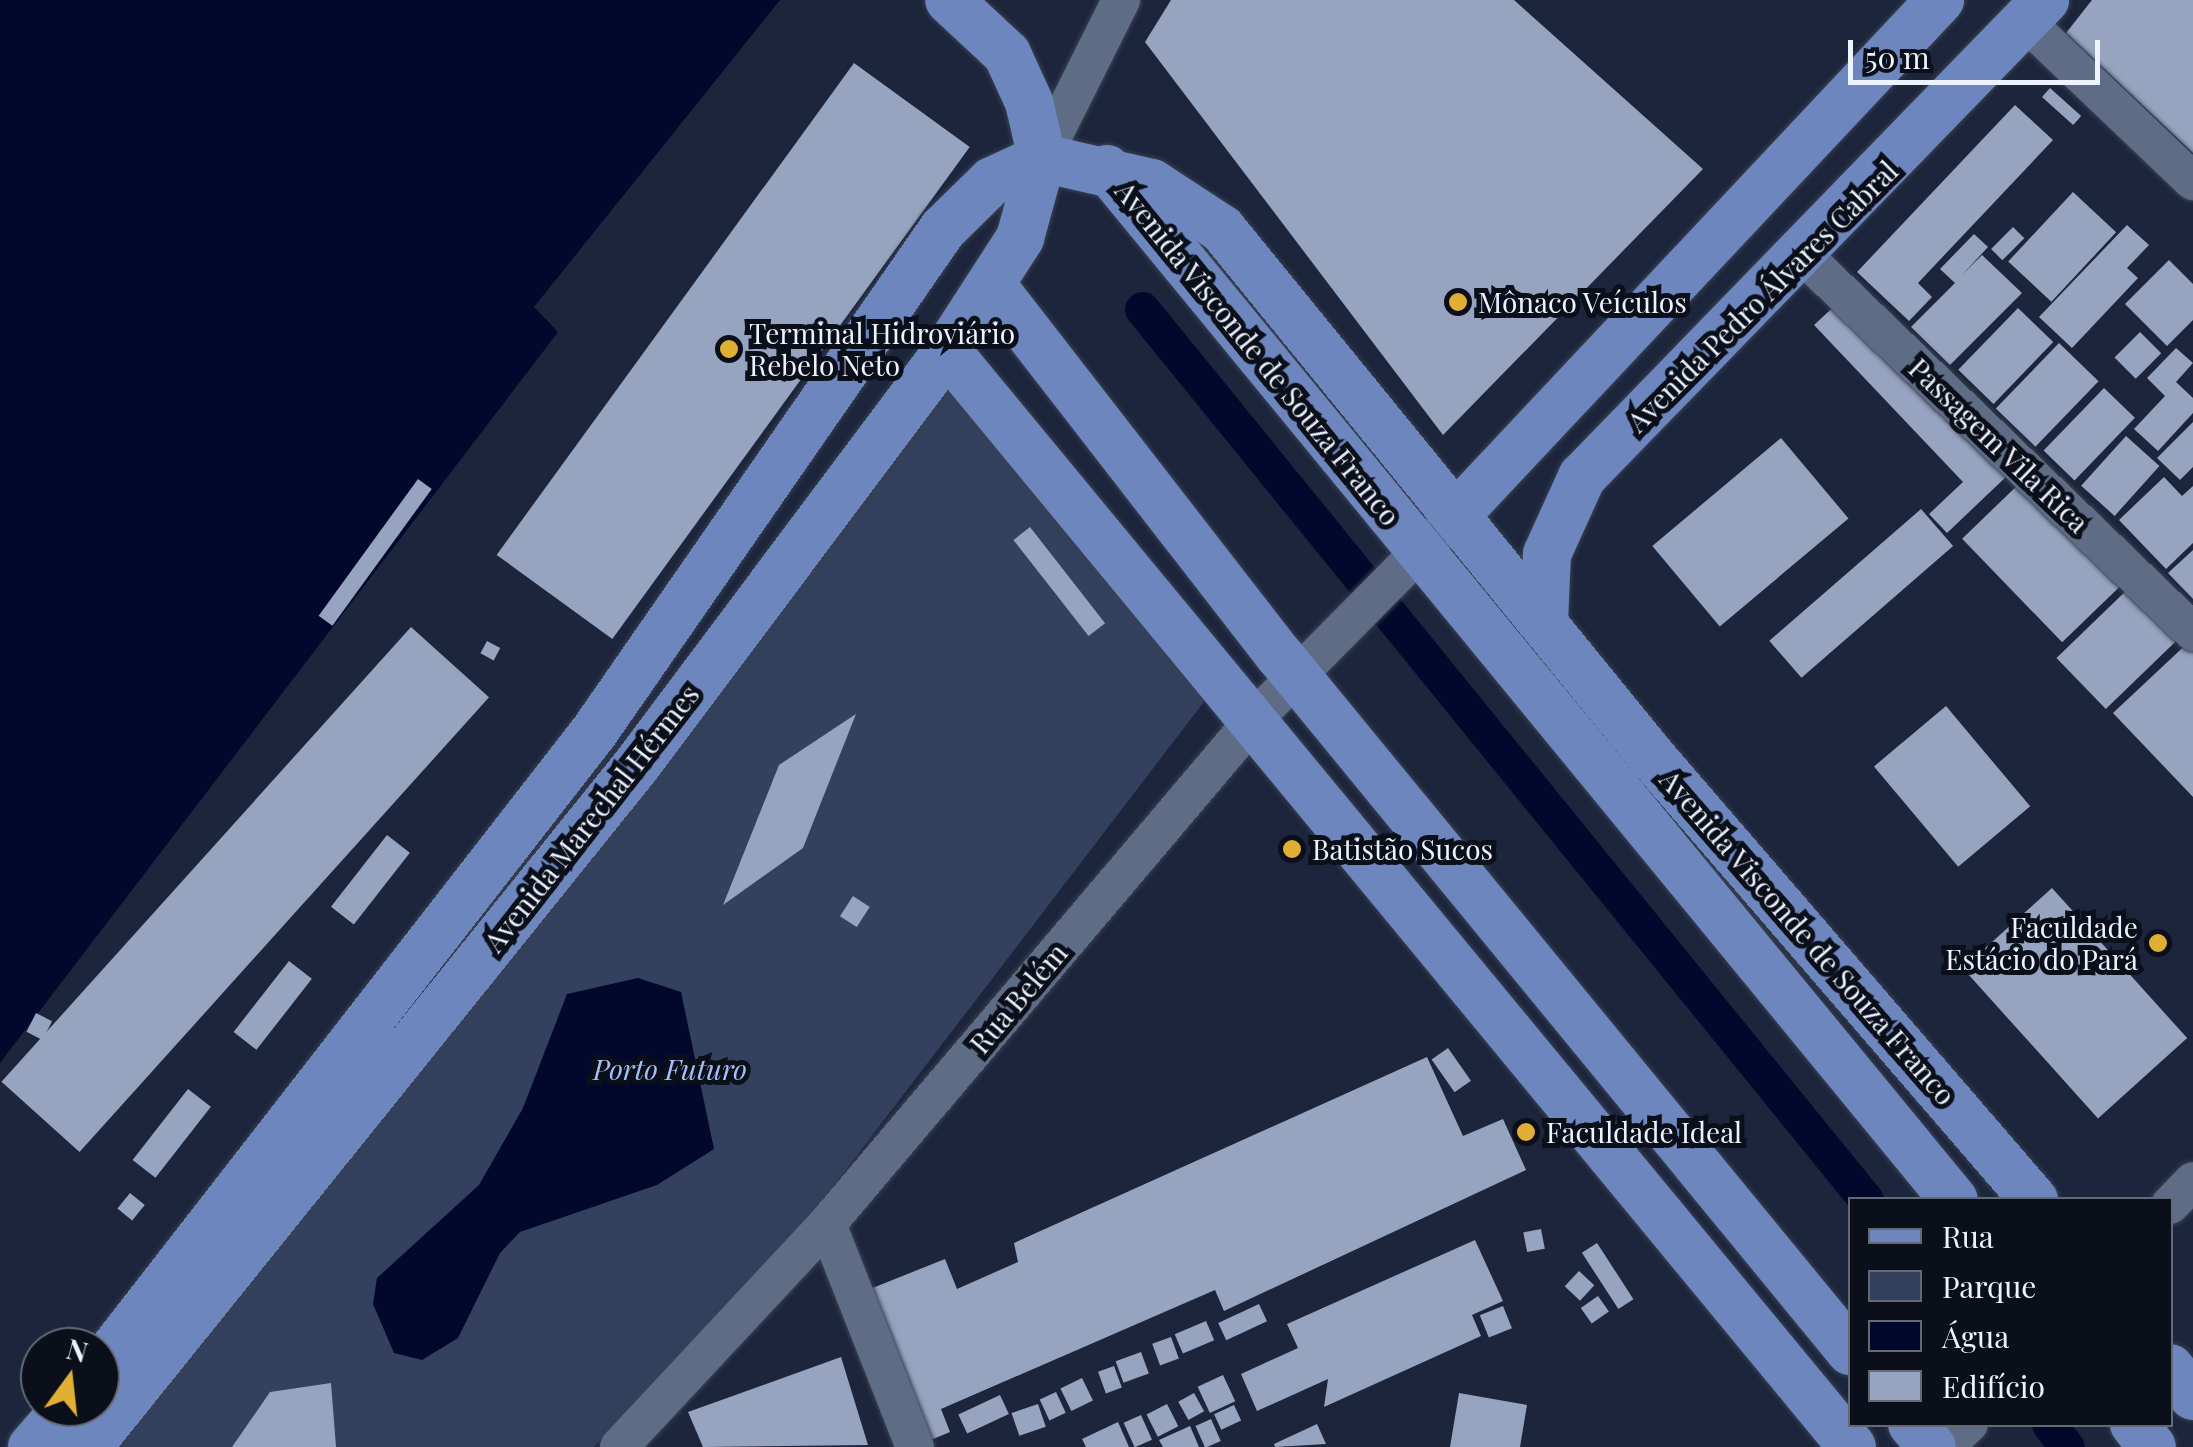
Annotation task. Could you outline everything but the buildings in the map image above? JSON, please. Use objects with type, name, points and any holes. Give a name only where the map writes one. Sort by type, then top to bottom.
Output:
[{"type":"main road","points":[[949,0],[1007,54],[1042,158],[1107,169]]},
{"type":"main road","points":[[1456,515],[1940,0]]},
{"type":"main road","name":"Avenida Pedro Álvares Cabral","points":[[1544,622],[1547,554],[1582,477],[1805,258],[2028,7]]},
{"type":"main road","name":"Avenida Marechal Hérmes","points":[[88,1447],[636,766],[947,351],[991,284],[1034,203],[1042,158]]},
{"type":"main road","name":"Avenida Marechal Hérmes","points":[[120,1341],[594,732],[943,228],[992,180],[1042,158]]},
{"type":"main road","name":"Avenida Visconde de Souza Franco","points":[[1107,169],[1152,182],[1222,228],[1544,622],[2031,1197]]},
{"type":"main road","name":"Avenida Visconde de Souza Franco","points":[[1107,169],[1409,565],[1725,922],[1952,1197]]},
{"type":"main road","points":[[991,284],[1295,674],[1848,1349]]},
{"type":"main road","points":[[947,351],[1257,716],[1852,1447]]},
{"type":"main road","points":[[594,732],[636,766]]},
{"type":"main road","points":[[1725,922],[1875,1010]]},
{"type":"main road","points":[[2173,1372],[2193,1396]]},
{"type":"main road","points":[[32,1447],[50,1427]]},
{"type":"main road","points":[[1915,1427],[1932,1447]]},
{"type":"main road","points":[[2136,1427],[2152,1447]]},
{"type":"street","name":"Avenida Marechal Hérmes","points":[[1042,158],[1121,0]]},
{"type":"street","points":[[2028,7],[2193,181]]},
{"type":"street","name":"Passagem Vila Rica","points":[[1805,258],[2193,632]]},
{"type":"street","name":"Rua Belém","points":[[619,1447],[827,1224],[1257,716],[1456,515]]},
{"type":"street","points":[[2173,1203],[2193,1181]]},
{"type":"street","points":[[827,1224],[915,1447]]},
{"type":"street","points":[[1944,1447],[1966,1427]]},
{"type":"green space","name":"Porto Futuro","points":[[949,384],[1213,690],[819,1205],[594,1447],[116,1447]]},
{"type":"water","points":[[0,0],[780,0],[534,307],[558,332],[0,1063]]},
{"type":"water","points":[[638,978],[681,992],[714,1149],[657,1185],[520,1232],[500,1253],[458,1338],[422,1360],[394,1353],[373,1304],[377,1278],[479,1185],[523,1108],[567,994]]},
{"type":"waterway","points":[[1142,309],[1864,1197]]},
{"type":"waterway","points":[[2051,1427],[2067,1447]]},
{"type":"place","name":"Mônaco Veículos","points":[[1458,302]]},
{"type":"place","name":"Terminal Hidroviário Rebelo Neto","points":[[729,349]]},
{"type":"place","name":"Batistão Sucos","points":[[1292,849]]},
{"type":"place","name":"Faculdade Estácio do Pará","points":[[2158,943]]},
{"type":"place","name":"Faculdade Ideal","points":[[1526,1132]]}]
